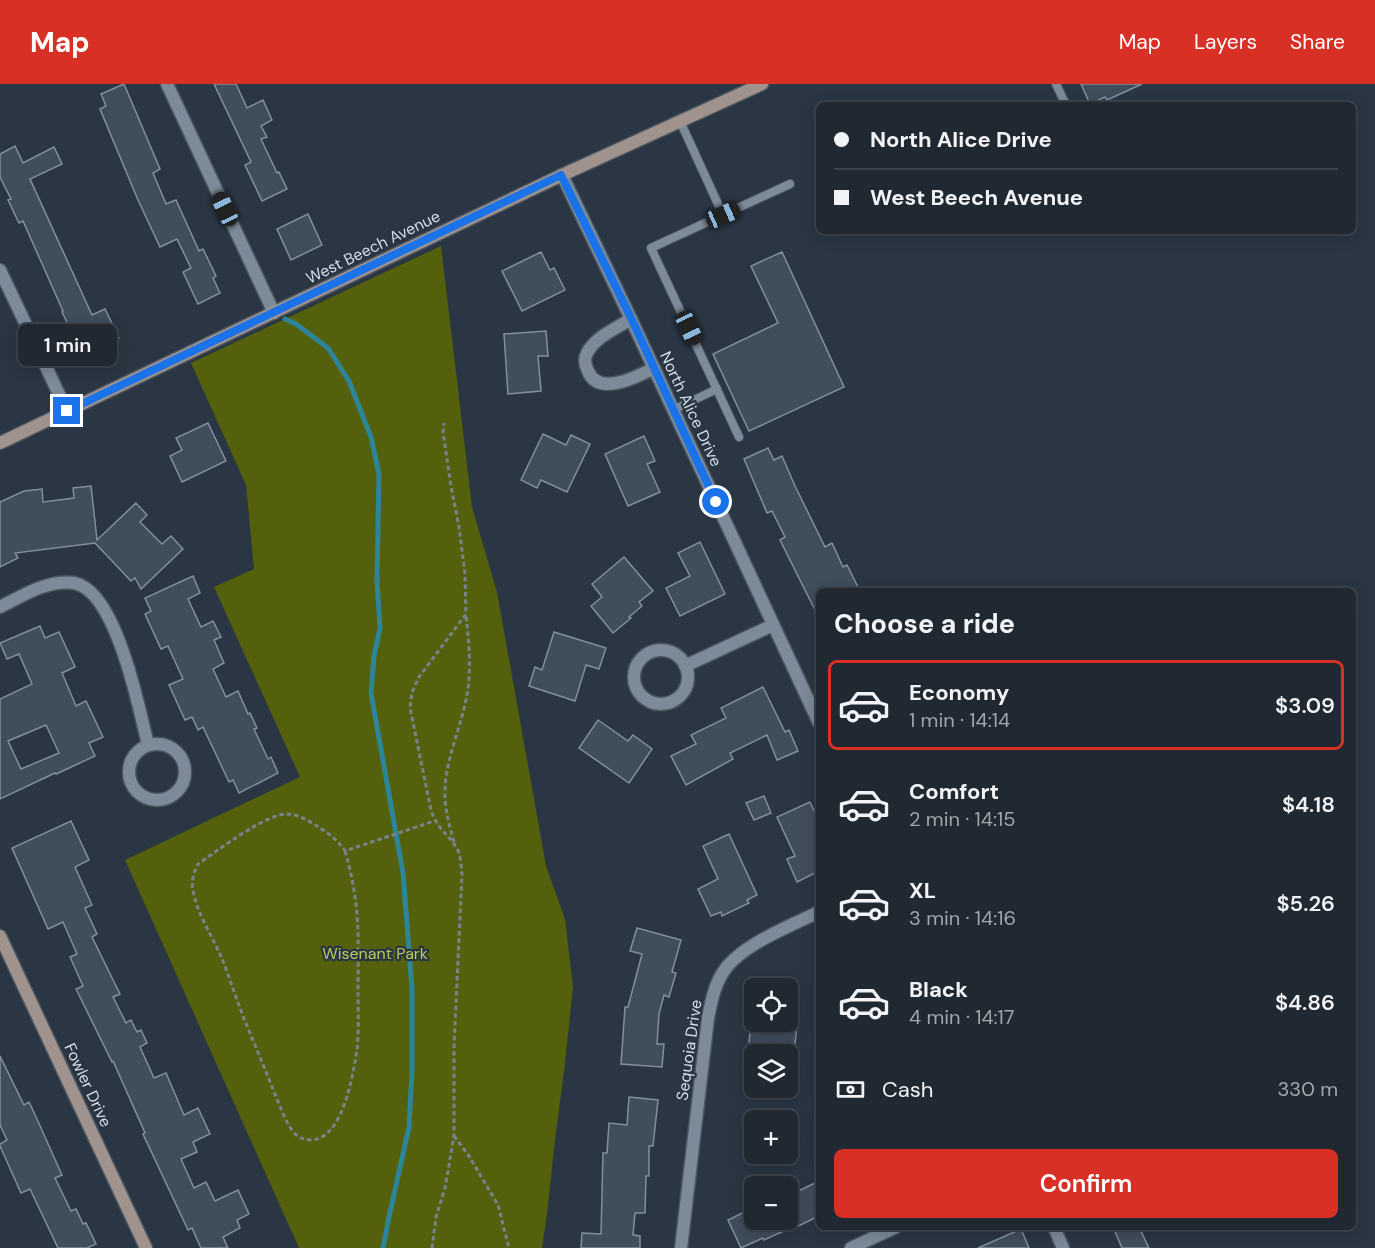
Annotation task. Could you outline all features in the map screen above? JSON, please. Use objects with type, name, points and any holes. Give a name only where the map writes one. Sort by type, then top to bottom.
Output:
[{"type":"main road","name":"West Beech Avenue","points":[[0,443],[561,175],[762,84]]},
{"type":"main road","name":"Fowler Drive","points":[[0,936],[146,1248]]},
{"type":"street","points":[[167,84],[274,313]]},
{"type":"street","name":"North Alice Drive","points":[[561,175],[632,320],[816,717]]},
{"type":"street","points":[[0,270],[67,411]]},
{"type":"street","points":[[632,320],[597,340],[586,353],[585,362],[588,373],[596,381],[606,384],[635,378],[654,368]]},
{"type":"street","points":[[0,607],[41,587],[59,583],[76,584],[89,590],[101,603],[123,652],[148,745]]},
{"type":"street","points":[[686,666],[773,625]]},
{"type":"street","points":[[666,651],[674,654],[686,666],[686,688],[672,702],[652,703],[640,695],[636,689],[633,675],[635,668],[650,652],[666,651]]},
{"type":"street","points":[[158,744],[176,750],[185,766],[182,784],[177,792],[169,797],[151,799],[136,790],[131,782],[130,764],[134,756],[148,745],[158,744]]},
{"type":"street","name":"Sequoia Drive","points":[[681,1248],[708,1018],[713,996],[722,974],[732,959],[746,949],[816,914]]},
{"type":"street","points":[[851,1248],[890,1230]]},
{"type":"street","points":[[1055,1230],[1063,1248]]},
{"type":"lane","points":[[1056,84],[1065,102]]},
{"type":"lane","points":[[680,121],[723,215]]},
{"type":"lane","points":[[740,437],[651,248],[790,184]]},
{"type":"lane","points":[[673,410],[717,389]]},
{"type":"path","points":[[444,423],[443,432],[465,574],[469,645],[468,687],[445,787],[447,820],[454,845]]},
{"type":"path","points":[[432,1248],[436,1217],[445,1188],[454,1136],[454,1046],[462,875],[457,848],[434,820],[410,708],[412,692],[418,677],[466,614]]},
{"type":"path","points":[[289,813],[314,824],[328,833],[345,851],[355,897],[358,932],[357,1049],[340,1117],[327,1133],[310,1140],[295,1135],[280,1107],[195,897],[192,880],[198,864],[255,826],[280,814],[289,813]]},
{"type":"path","points":[[345,851],[434,820]]},
{"type":"path","points":[[454,1136],[469,1156],[498,1205],[509,1248]]},
{"type":"green space","name":"Wisenant Park","points":[[441,246],[472,507],[497,592],[546,866],[565,919],[573,987],[547,1214],[542,1248],[299,1248],[125,860],[300,777],[214,587],[254,569],[246,485],[191,363]]},
{"type":"building","points":[[124,84],[160,169],[153,173],[166,204],[176,200],[199,251],[203,249],[216,276],[213,278],[220,293],[198,304],[183,272],[191,268],[177,239],[160,247],[100,109],[106,106],[101,94]]},
{"type":"building","points":[[214,84],[236,84],[247,108],[263,100],[272,120],[261,126],[267,137],[261,139],[287,189],[262,201],[245,165],[251,162]]},
{"type":"building","points":[[1081,84],[1142,84],[1107,100],[1105,97],[1089,102]]},
{"type":"building","points":[[15,146],[23,163],[54,147],[62,164],[30,179],[92,315],[105,309],[119,338],[83,355],[23,221],[19,223],[8,200],[11,199],[0,177],[0,154]]},
{"type":"building","points":[[308,214],[322,245],[291,260],[277,229]]},
{"type":"building","points":[[541,252],[550,270],[554,268],[565,290],[522,311],[502,271]]},
{"type":"building","points":[[782,252],[844,387],[749,431],[713,354],[778,323],[751,266]]},
{"type":"building","points":[[546,331],[548,356],[538,356],[541,391],[508,394],[504,334]]},
{"type":"building","points":[[208,423],[226,461],[182,482],[170,456],[182,450],[176,438]]},
{"type":"building","points":[[543,434],[566,445],[571,435],[590,444],[567,492],[541,480],[537,488],[521,480]]},
{"type":"building","points":[[644,436],[655,461],[647,464],[660,492],[628,506],[605,454]]},
{"type":"building","points":[[768,448],[774,460],[782,456],[825,547],[832,543],[843,567],[847,565],[858,588],[816,588],[816,612],[780,540],[785,537],[772,511],[767,513],[744,459]]},
{"type":"building","points":[[91,486],[97,540],[136,503],[147,515],[140,522],[162,544],[171,536],[183,549],[141,589],[135,578],[131,581],[95,543],[15,553],[18,558],[0,567],[0,502],[24,491],[42,489],[43,502],[74,498],[73,488]]},
{"type":"building","points":[[700,542],[725,594],[680,616],[666,588],[690,576],[678,553]]},
{"type":"building","points":[[624,557],[653,591],[639,602],[642,606],[629,617],[631,618],[613,633],[591,606],[602,597],[592,584]]},
{"type":"building","points":[[193,576],[200,593],[188,599],[201,627],[213,621],[221,637],[214,640],[224,663],[213,669],[226,697],[238,691],[257,728],[254,729],[268,759],[271,757],[278,773],[239,793],[233,780],[229,782],[203,727],[198,730],[192,717],[185,720],[169,685],[183,679],[168,646],[161,649],[145,614],[151,611],[145,598]]},
{"type":"building","points":[[40,626],[45,638],[59,632],[75,667],[62,673],[76,706],[86,701],[103,737],[89,743],[95,756],[0,799],[0,699],[32,684],[19,654],[7,659],[0,643]],"holes":[[[46,725],[59,753],[21,769],[8,741]]]},
{"type":"building","points":[[554,632],[606,648],[599,669],[586,665],[575,701],[529,686],[535,667],[542,670]]},
{"type":"building","points":[[763,687],[785,732],[789,730],[798,751],[777,760],[767,735],[730,753],[733,759],[686,785],[671,756],[696,744],[691,735],[726,718],[721,708]]},
{"type":"building","points":[[598,720],[628,741],[633,735],[652,749],[629,783],[579,748]]},
{"type":"building","points":[[764,796],[771,813],[754,820],[746,803]]},
{"type":"building","points":[[810,802],[816,815],[816,872],[797,882],[787,859],[795,856],[777,817]]},
{"type":"building","points":[[71,821],[89,860],[75,867],[92,905],[85,908],[97,934],[92,937],[120,994],[113,997],[126,1023],[131,1020],[137,1032],[141,1030],[147,1043],[140,1047],[154,1078],[166,1073],[184,1115],[198,1108],[210,1134],[193,1142],[197,1152],[181,1159],[194,1188],[206,1182],[215,1201],[238,1190],[249,1214],[237,1220],[240,1228],[223,1237],[228,1248],[201,1248],[192,1228],[188,1230],[143,1134],[145,1133],[113,1061],[76,989],[83,986],[70,957],[77,954],[63,922],[48,929],[12,848]]},
{"type":"building","points":[[729,834],[757,895],[747,900],[749,903],[722,916],[721,912],[711,916],[698,889],[718,879],[703,846]]},
{"type":"building","points":[[637,928],[681,940],[672,972],[676,973],[669,997],[664,995],[659,1014],[657,1044],[664,1044],[662,1067],[621,1064],[625,1007],[628,1007],[642,954],[630,951]]},
{"type":"building","points":[[750,1032],[796,1032],[795,1044],[749,1044]]},
{"type":"building","points":[[0,1056],[24,1105],[29,1102],[37,1119],[62,1175],[55,1178],[71,1211],[76,1209],[96,1244],[87,1248],[58,1248],[30,1189],[21,1193],[0,1146],[7,1140],[0,1125]]},
{"type":"building","points":[[629,1097],[658,1100],[653,1146],[649,1146],[645,1213],[635,1213],[633,1235],[640,1236],[640,1248],[581,1248],[582,1233],[601,1234],[603,1153],[607,1153],[609,1123],[627,1125]]},
{"type":"building","points":[[816,1182],[816,1217],[798,1226],[798,1191]]},
{"type":"building","points":[[744,1212],[744,1230],[786,1230],[741,1248],[728,1220]]},
{"type":"building","points":[[1021,1230],[1029,1248],[978,1248]]},
{"type":"building","points":[[1114,1230],[1140,1230],[1149,1248],[1122,1248]]},
{"type":"waterway","points":[[285,319],[296,324],[328,348],[349,381],[371,437],[379,474],[377,581],[380,628],[374,656],[371,693],[403,873],[412,989],[409,1127],[383,1248]]},
{"type":"route","points":[[67,411],[561,175],[632,320],[716,502]]}]
